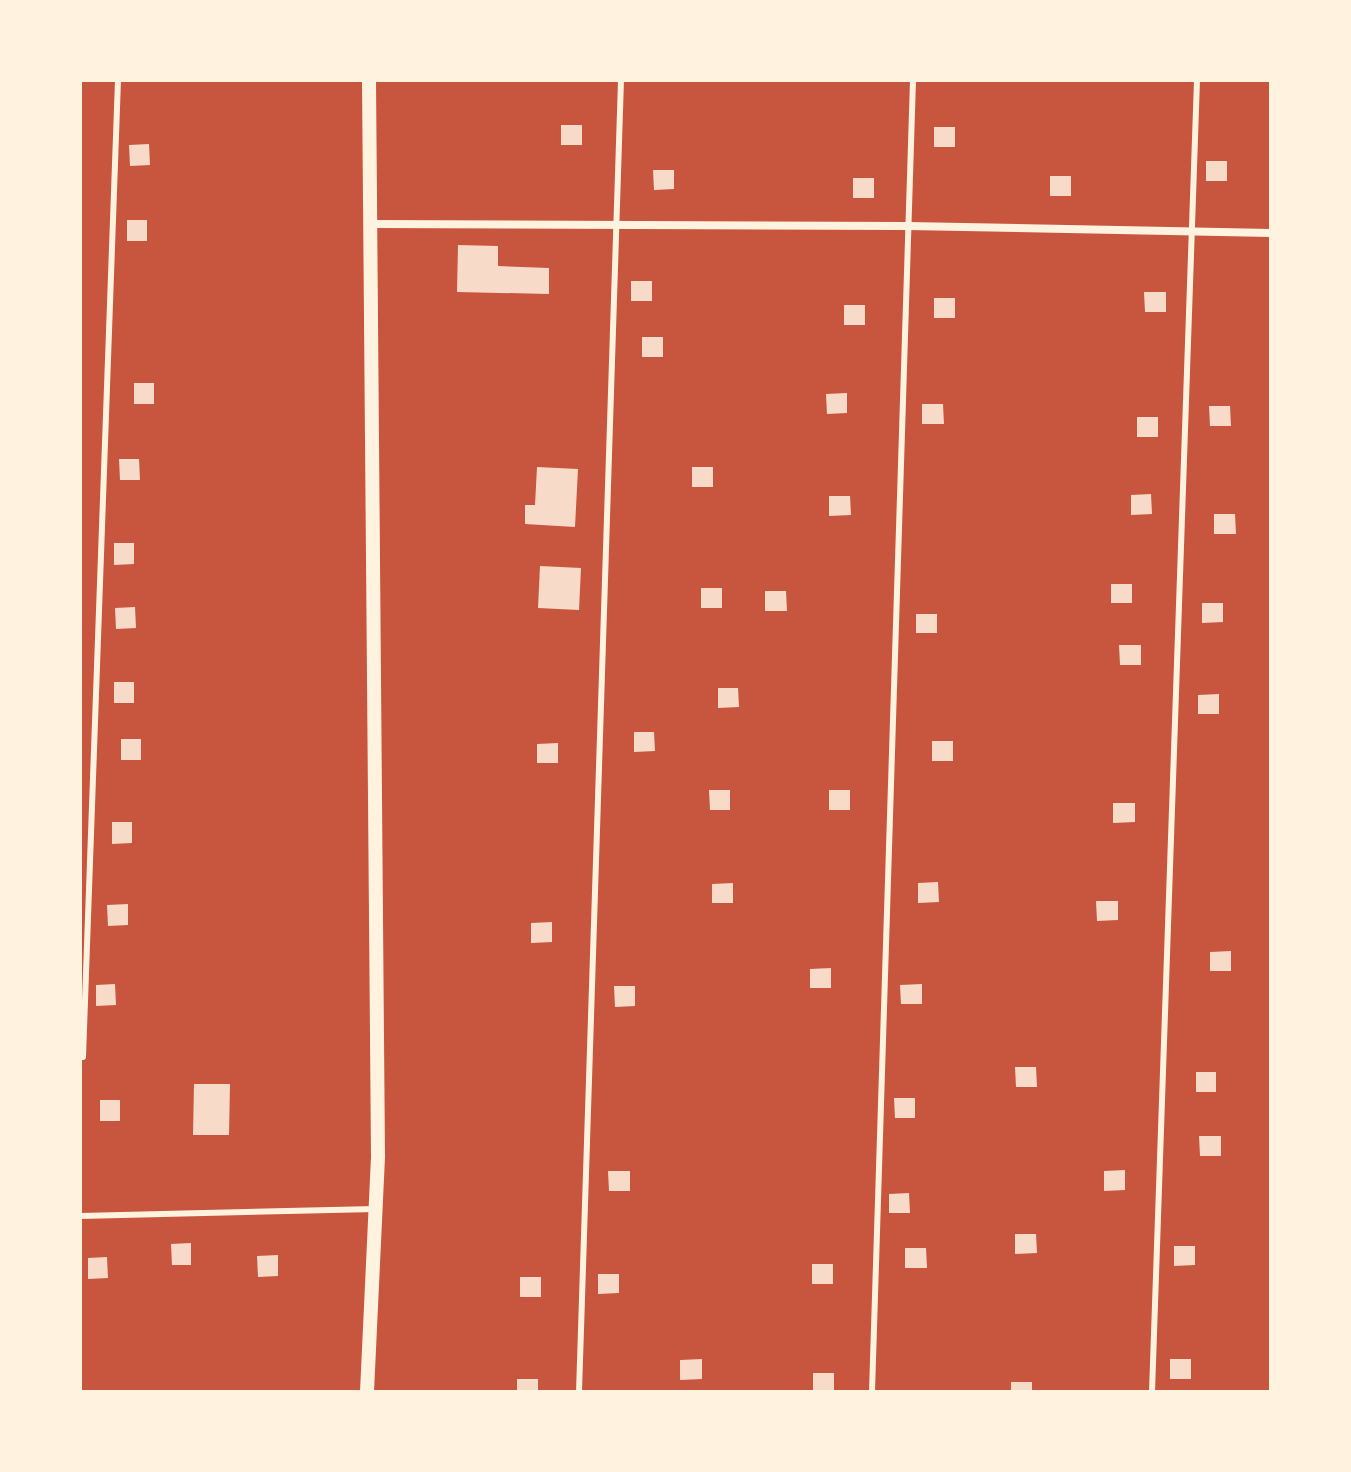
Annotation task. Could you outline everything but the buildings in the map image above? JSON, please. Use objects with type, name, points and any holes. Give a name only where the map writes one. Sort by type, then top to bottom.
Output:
[{"type":"street","points":[[367,1392],[378,1157],[369,80]]},
{"type":"street","points":[[370,224],[908,226],[1271,233]]},
{"type":"lane","points":[[80,1057],[83,1057],[118,80]]},
{"type":"lane","points":[[579,1392],[621,80]]},
{"type":"lane","points":[[872,1392],[913,80]]},
{"type":"lane","points":[[1152,1392],[1197,80]]},
{"type":"lane","points":[[80,1216],[375,1209]]}]
